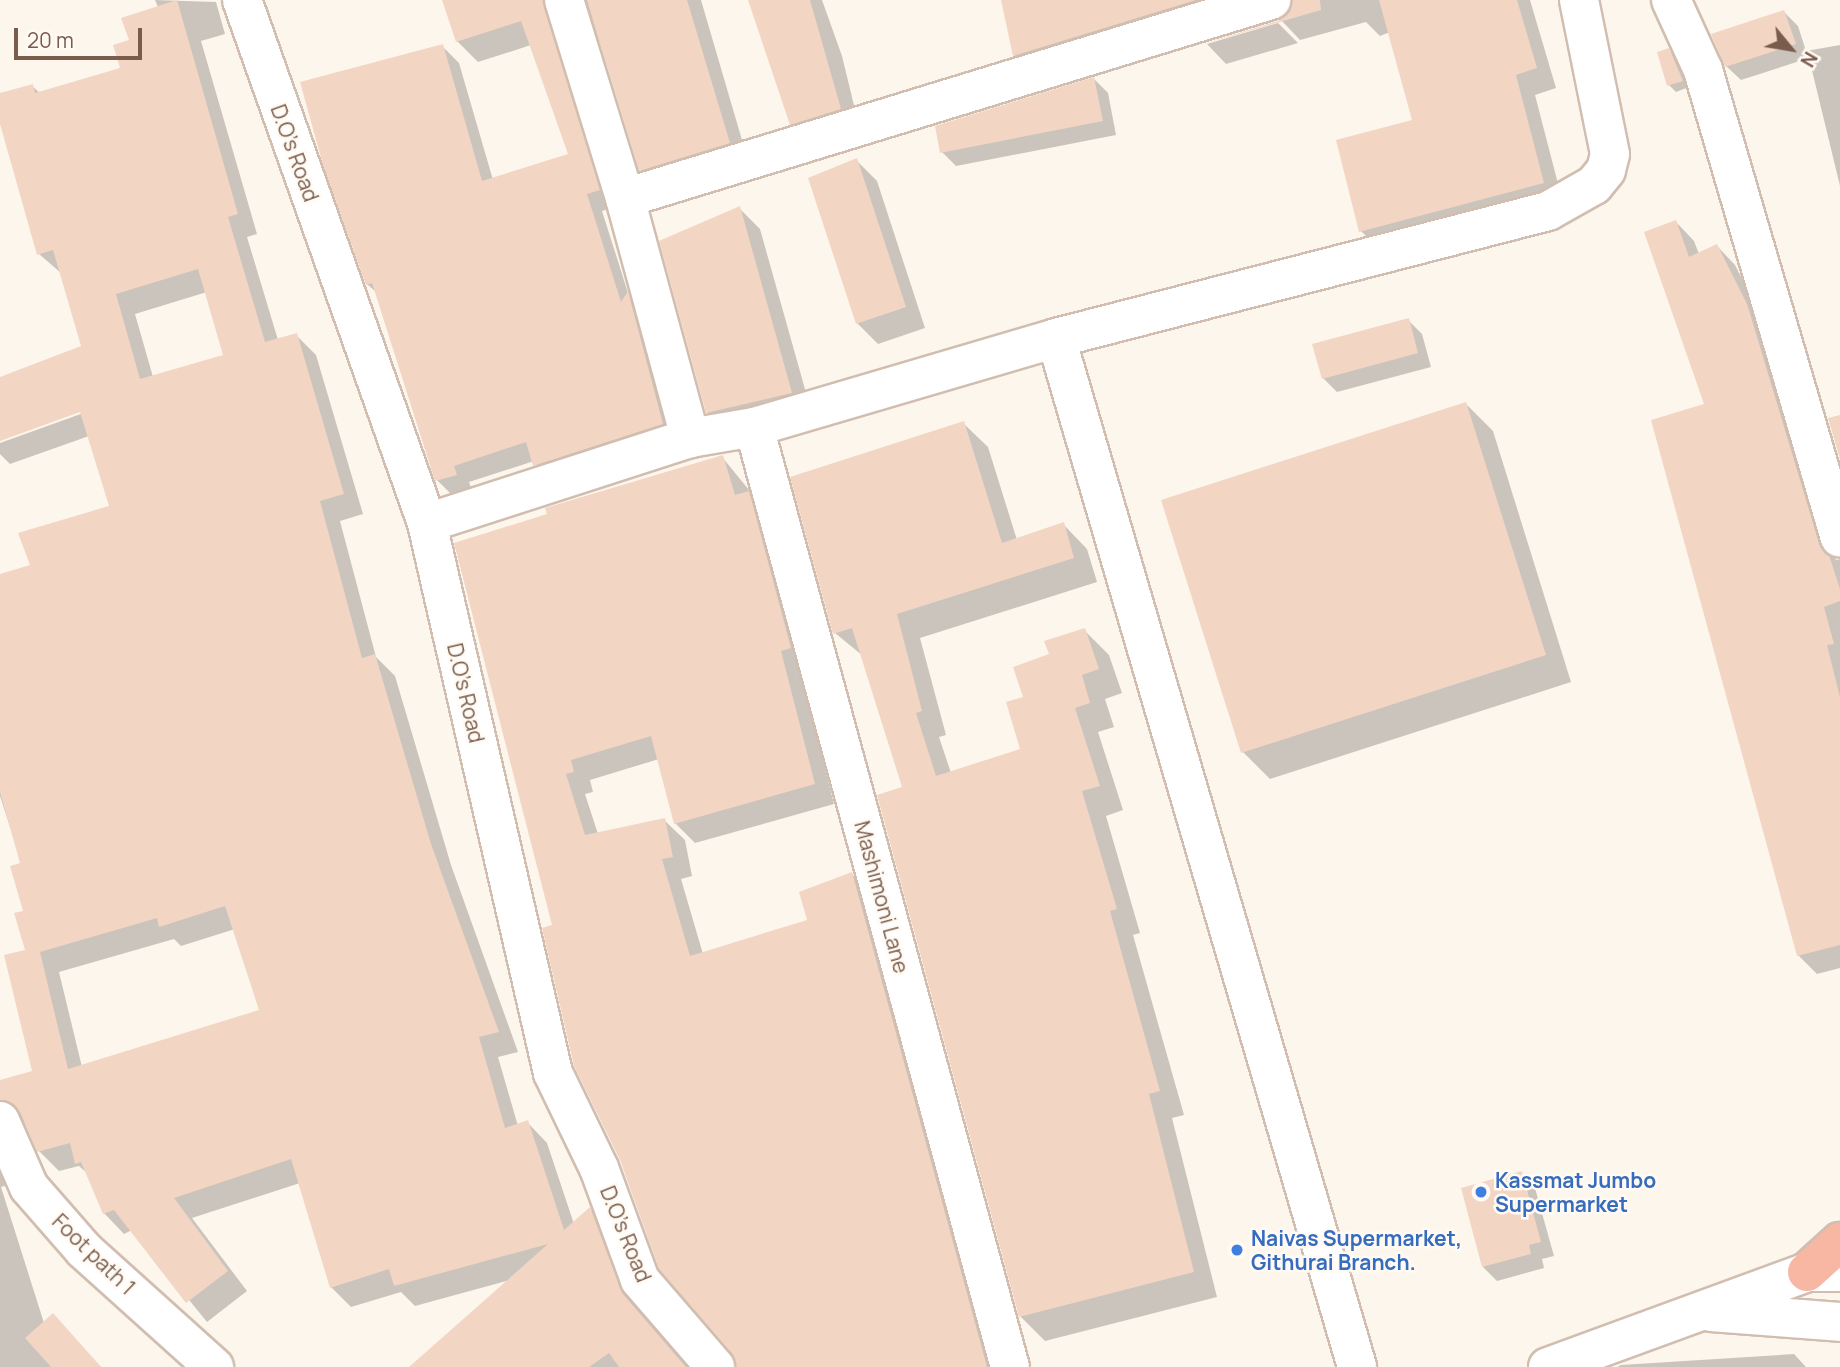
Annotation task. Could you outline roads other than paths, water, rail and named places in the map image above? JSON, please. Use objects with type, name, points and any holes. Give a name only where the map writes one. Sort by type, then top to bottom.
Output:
[{"type":"highway","points":[[1823,1272],[1840,1242]]},
{"type":"street","name":"D.O's Road","points":[[242,0],[427,523],[554,1073],[599,1168],[640,1280],[715,1367]]},
{"type":"street","points":[[564,0],[625,198],[690,438]]},
{"type":"street","points":[[625,198],[1271,0]]},
{"type":"street","points":[[427,523],[690,438],[754,427],[1056,338],[1535,214],[1594,185],[1606,170],[1610,154],[1579,0]]},
{"type":"street","points":[[1671,0],[1703,69],[1840,537]]},
{"type":"street","points":[[1056,338],[1357,1367]]},
{"type":"street","name":"Mashimoni Lane","points":[[754,427],[1010,1367]]},
{"type":"street","name":"Foot path 1","points":[[0,1121],[29,1187],[84,1250],[214,1367]]},
{"type":"street","points":[[1548,1367],[1695,1311],[1823,1272]]},
{"type":"street","points":[[1695,1311],[1840,1322]]},
{"type":"place","name":"Kassmat Jumbo Supermarket","points":[[1481,1192]]},
{"type":"place","name":"Naivas Supermarket, Githurai Branch.","points":[[1237,1250]]}]
